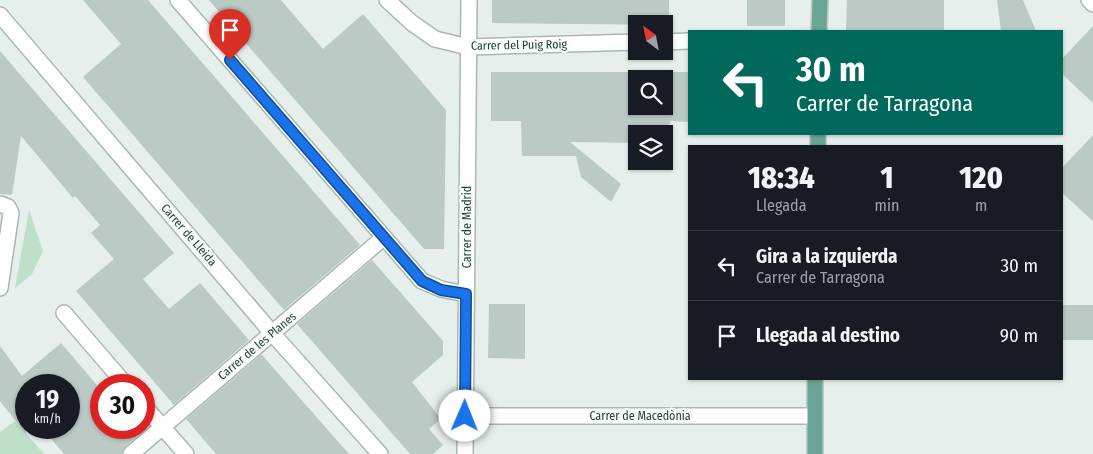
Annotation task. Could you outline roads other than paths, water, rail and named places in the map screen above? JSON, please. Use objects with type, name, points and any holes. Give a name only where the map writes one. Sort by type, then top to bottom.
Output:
[{"type":"main road","points":[[819,30],[820,0]]},
{"type":"main road","points":[[815,380],[815,454]]},
{"type":"street","points":[[178,0],[384,238],[429,285],[466,294]]},
{"type":"street","name":"Carrer del Puig Roig","points":[[387,0],[412,23],[435,39],[468,47],[628,42]]},
{"type":"street","name":"Carrer de Madrid","points":[[465,454],[469,0]]},
{"type":"street","points":[[1089,0],[1093,4]]},
{"type":"street","name":"Carrer de Lleida","points":[[0,15],[272,333],[380,454]]},
{"type":"street","points":[[673,42],[688,41]]},
{"type":"street","points":[[0,288],[11,213],[4,205]]},
{"type":"street","name":"Carrer de les Planes","points":[[131,454],[384,238]]},
{"type":"street","points":[[64,313],[117,374]]},
{"type":"street","name":"Carrer de Macedònia","points":[[465,416],[815,416]]},
{"type":"street","points":[[155,419],[186,454]]}]
